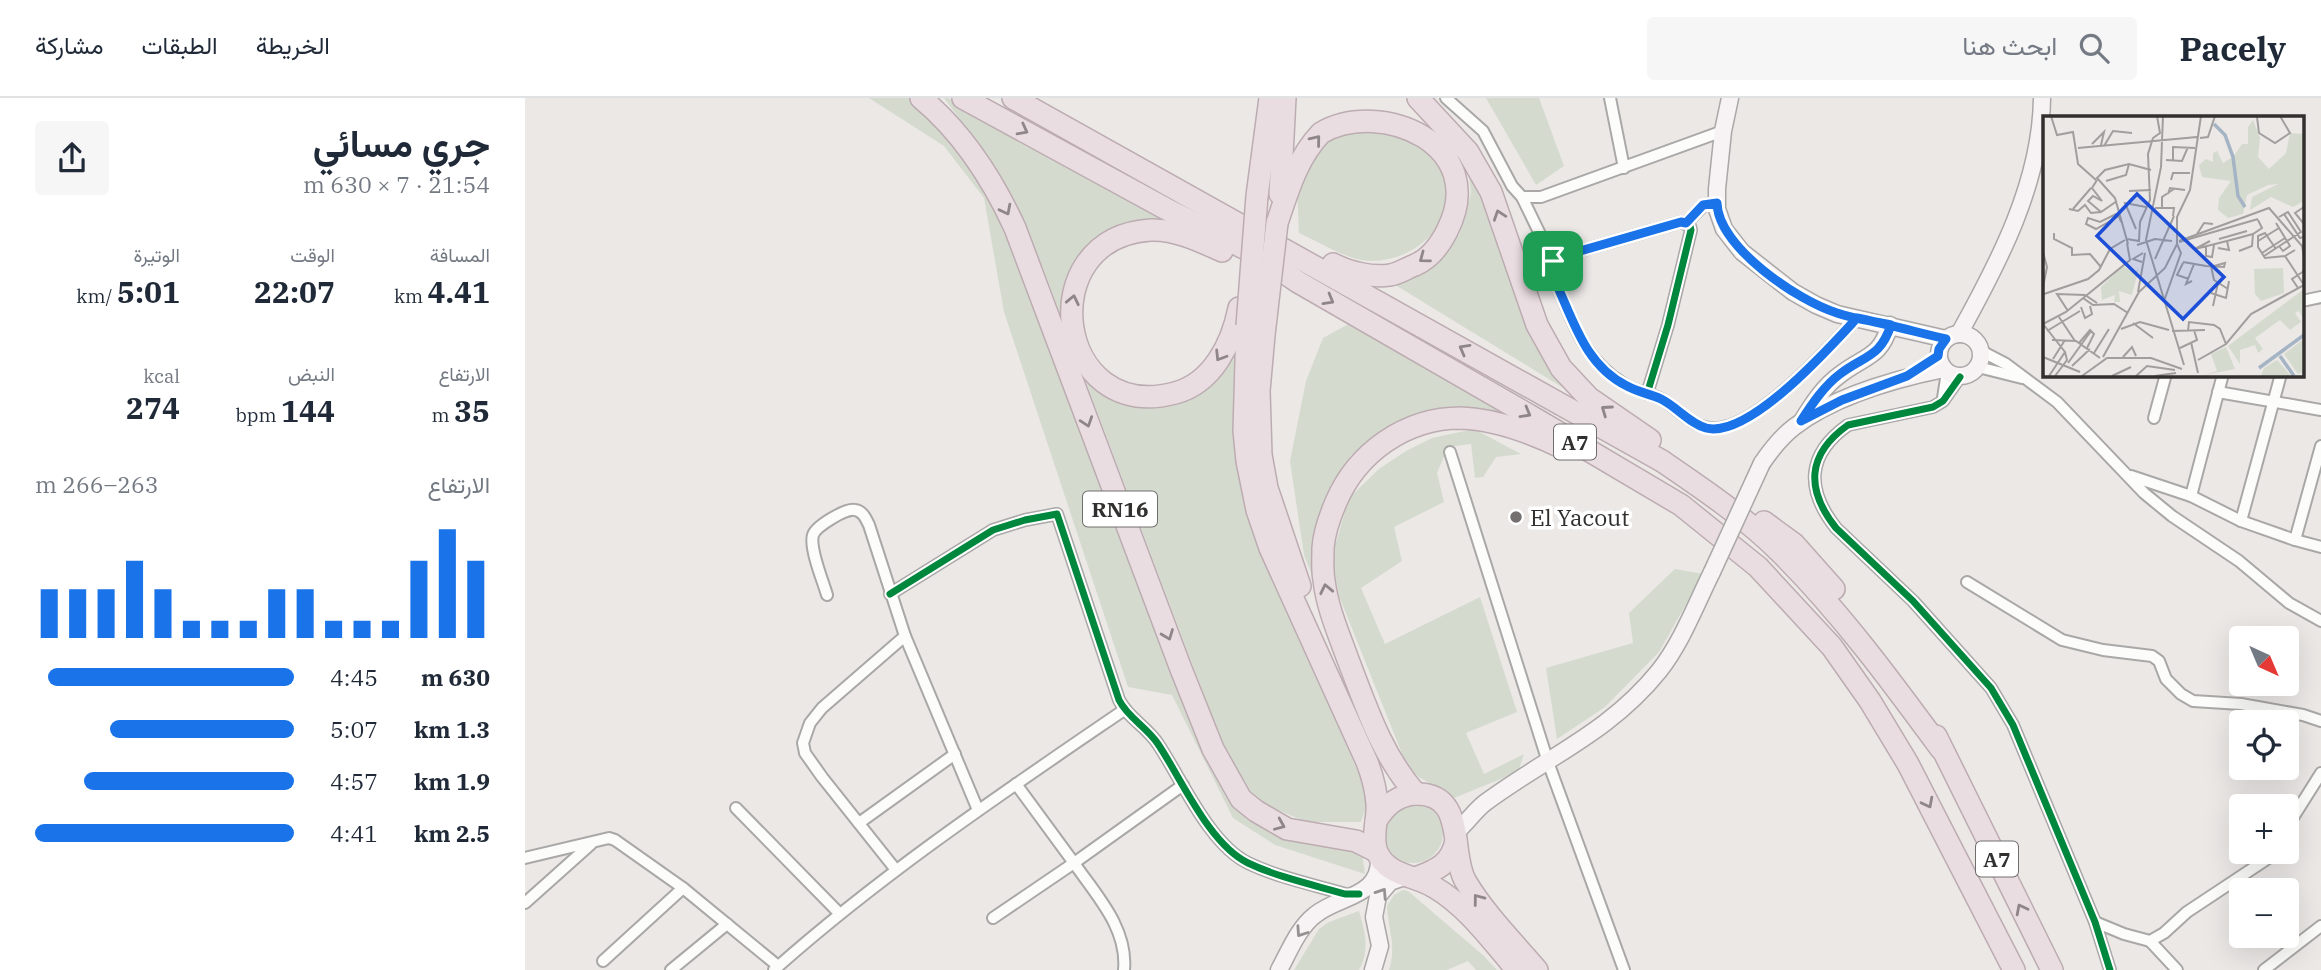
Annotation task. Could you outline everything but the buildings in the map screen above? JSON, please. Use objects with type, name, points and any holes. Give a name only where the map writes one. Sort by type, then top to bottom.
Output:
[{"type":"highway","name":"RN16","points":[[921,98],[950,124],[972,152],[990,179],[1011,220],[1181,669],[1213,749],[1236,790],[1256,811],[1287,829],[1356,841],[1378,853],[1391,869],[1442,892],[1470,916],[1517,970]]},
{"type":"highway","name":"A7","points":[[963,98],[1170,211],[1258,255],[1298,282],[1681,505],[1758,567],[1832,647],[1870,701],[1908,764],[2014,970]]},
{"type":"highway","name":"A7","points":[[1013,98],[1650,454],[1706,491],[1779,551],[1834,610],[1941,749],[2052,970]]},
{"type":"highway","points":[[1034,98],[1341,268],[1362,274],[1390,275],[1420,263],[1441,244],[1455,215],[1459,188],[1451,158],[1437,136],[1422,124],[1405,116],[1366,111],[1344,117],[1323,131],[1309,148],[1294,173],[1277,223]]},
{"type":"highway","points":[[1270,98],[1257,196],[1252,270],[1259,427],[1267,488],[1298,581],[1365,724],[1380,751],[1416,794]]},
{"type":"highway","points":[[1285,98],[1277,223],[1256,330],[1244,431],[1247,461],[1257,510],[1269,548],[1367,762],[1376,796],[1374,837],[1378,853]]},
{"type":"highway","points":[[1418,98],[1468,152],[1491,192],[1537,325],[1561,368],[1589,398],[1794,544],[1844,601],[1891,661],[1930,719],[1941,749]]},
{"type":"highway","points":[[1252,270],[1233,331],[1219,360],[1200,381],[1184,390],[1158,396],[1122,393],[1097,376],[1081,355],[1070,323],[1076,285],[1085,265],[1095,253],[1122,236],[1153,230],[1178,234],[1298,282]]},
{"type":"highway","points":[[1394,767],[1371,720],[1336,626],[1324,581],[1323,545],[1331,515],[1345,482],[1360,462],[1388,439],[1424,423],[1460,418],[1493,422],[1546,440],[1605,469],[1746,565],[1823,656],[1908,764]]},
{"type":"highway","points":[[1376,821],[1392,802],[1403,796],[1416,794],[1431,797],[1448,811],[1455,823],[1457,856],[1464,879],[1537,970]]},
{"type":"highway","points":[[1412,877],[1437,870],[1448,861],[1454,849],[1456,834]]},
{"type":"street","points":[[1446,98],[1483,131],[1512,186],[1522,197],[1553,261]]},
{"type":"street","points":[[1610,98],[1624,168]]},
{"type":"street","points":[[1730,98],[1723,131],[1717,203],[1724,229],[1742,252],[1793,292],[1816,305],[1897,327],[1973,372],[1978,353],[1986,286]]},
{"type":"street","points":[[2042,98],[2042,123],[2029,182],[1986,286],[1947,357],[1943,401],[1924,410],[1848,425],[1829,439],[1822,450],[1816,464],[1816,490],[1819,503],[1836,528],[1913,601],[1991,688],[2001,703],[2013,725],[2095,922],[2110,970]]},
{"type":"street","points":[[1522,197],[1541,197],[1723,131]]},
{"type":"street","points":[[1686,223],[1703,205],[1717,203]]},
{"type":"street","points":[[1647,394],[1668,325],[1691,230],[1686,223],[1681,222],[1553,261],[1551,268],[1554,279],[1583,345],[1598,364],[1627,386],[1647,394],[1663,400],[1706,428],[1715,429],[1734,423],[1779,396],[1857,318]]},
{"type":"street","points":[[2303,301],[2321,297]]},
{"type":"street","points":[[1801,421],[1814,401],[1839,374],[1874,353],[1897,327]]},
{"type":"street","points":[[1978,353],[2025,379]]},
{"type":"street","points":[[1456,834],[1483,803],[1618,714],[1660,670],[1671,655],[1712,572],[1762,463],[1782,437],[1801,421],[1842,400],[1907,376],[1947,357],[1978,353],[1998,359],[2069,412],[2144,493],[2172,516],[2239,561],[2289,603],[2321,621]]},
{"type":"street","points":[[2154,418],[2165,376]]},
{"type":"street","points":[[2191,496],[2222,376]]},
{"type":"street","points":[[2241,521],[2280,376]]},
{"type":"street","points":[[2218,392],[2321,410]]},
{"type":"street","points":[[2295,540],[2321,446]]},
{"type":"street","points":[[1450,452],[1548,762],[1624,970]]},
{"type":"street","points":[[2129,475],[2191,496],[2241,521],[2321,547]]},
{"type":"street","points":[[827,595],[813,535],[836,516],[849,510],[857,510],[870,525],[905,636],[978,810]]},
{"type":"street","points":[[890,594],[993,530],[1057,514],[1124,710],[1157,742],[1211,828],[1246,862],[1345,894],[1359,894]]},
{"type":"street","points":[[1968,582],[2062,640],[2102,650],[2152,656],[2159,661],[2166,679],[2181,694],[2193,701],[2241,704],[2303,715],[2321,722]]},
{"type":"street","points":[[896,870],[805,753],[803,743],[810,723],[823,708],[905,636]]},
{"type":"street","points":[[525,858],[609,838],[615,840],[683,888],[776,968],[839,913],[896,870],[1124,710]]},
{"type":"street","points":[[859,823],[955,754]]},
{"type":"street","points":[[2299,808],[2321,773]]},
{"type":"street","points":[[1016,784],[1116,923],[1124,949],[1124,970]]},
{"type":"street","points":[[993,918],[1182,785]]},
{"type":"street","points":[[1448,811],[1483,803]]},
{"type":"street","points":[[736,808],[839,913]]},
{"type":"street","points":[[525,903],[593,842]]},
{"type":"street","points":[[1279,970],[1306,924],[1322,910],[1359,894],[1373,881],[1378,872],[1378,853]]},
{"type":"street","points":[[2150,941],[2164,933],[2187,912],[2259,864]]},
{"type":"street","points":[[1373,970],[1380,946],[1374,917],[1376,902],[1390,882],[1412,877]]},
{"type":"street","points":[[1316,885],[1325,900],[1322,910]]},
{"type":"street","points":[[603,961],[683,888]]},
{"type":"street","points":[[2095,922],[2150,941],[2177,970]]},
{"type":"street","points":[[671,970],[727,924]]},
{"type":"street","points":[[2264,970],[2321,926]]},
{"type":"shaded area","points":[[869,98],[910,98],[924,111],[976,172],[1022,256],[1239,797],[1362,852],[1365,874],[1275,845],[1233,818],[1172,695],[1128,687],[1004,312],[984,198],[944,146]]},
{"type":"shaded area","points":[[944,98],[1161,219],[1127,223],[1089,243],[1071,272],[1064,304],[1095,375],[1133,391],[1181,390],[1237,338],[1234,432],[1254,535],[1369,797],[1361,822],[1307,822],[1263,804],[1243,784],[1222,743],[1043,268],[990,160]]},
{"type":"shaded area","points":[[1486,98],[1539,98],[1564,166],[1536,185]]},
{"type":"shaded area","points":[[1335,128],[1423,136],[1442,166],[1449,184],[1448,202],[1443,218],[1433,233],[1420,245],[1405,254],[1370,261],[1346,256],[1299,233],[1297,190],[1315,153]]},
{"type":"shaded area","points":[[1467,161],[1583,400],[1392,283],[1423,271],[1459,235],[1471,193]]},
{"type":"shaded area","points":[[1352,322],[1511,417],[1458,406],[1416,416],[1385,428],[1351,455],[1325,497],[1314,542],[1319,593],[1304,555],[1290,461],[1306,381],[1323,338]]},
{"type":"shaded area","points":[[1474,429],[1521,454],[1496,457],[1483,477],[1475,478],[1471,444],[1448,447],[1437,473],[1444,502],[1394,527],[1402,561],[1361,588],[1385,644],[1480,597],[1517,712],[1466,733],[1484,774],[1524,754],[1518,772],[1454,798],[1409,771],[1339,596],[1332,556],[1349,498],[1379,469],[1432,438]]},
{"type":"shaded area","points":[[1675,569],[1703,574],[1659,652],[1605,707],[1557,739],[1546,668],[1633,643],[1629,613]]},
{"type":"shaded area","points":[[1413,803],[1430,808],[1438,816],[1443,833],[1438,850],[1430,858],[1413,863],[1396,858],[1388,850],[1383,833],[1388,816],[1396,808]]},
{"type":"shaded area","points":[[1403,890],[1408,891],[1497,970],[1476,970],[1468,961],[1447,970],[1389,970],[1392,946],[1387,906],[1394,895]]},
{"type":"shaded area","points":[[1359,911],[1365,933],[1365,948],[1359,970],[1294,970],[1319,929],[1329,922]]},
{"type":"cycle path","points":[[1647,394],[1668,325],[1690,226],[1681,222],[1553,261],[1551,268],[1554,279],[1580,338],[1598,363],[1624,384],[1633,389],[1663,400],[1690,420],[1709,428],[1727,426],[1746,418],[1767,404],[1809,367],[1857,318]]},
{"type":"cycle path","points":[[1960,377],[1943,401],[1933,407],[1848,425],[1824,448],[1818,460],[1815,486],[1819,500],[1836,528],[1913,601],[1991,688],[2013,725],[2095,922],[2110,970]]},
{"type":"cycle path","points":[[890,594],[993,530],[1057,514],[1119,700],[1158,744],[1208,826],[1234,854],[1248,863],[1308,884],[1345,894],[1359,894]]},
{"type":"place","name":"El Yacout","points":[[1516,517]]},
{"type":"route","points":[[1553,261],[1551,268],[1554,279],[1583,345],[1598,364],[1627,386],[1663,400],[1706,428],[1715,429],[1734,423],[1779,396],[1857,318],[1891,325],[1903,330],[1946,339],[1938,356],[1907,376],[1842,400],[1801,421],[1814,401],[1839,374],[1874,353],[1885,341],[1891,325],[1837,313],[1793,292],[1742,252],[1724,229],[1717,203],[1703,205],[1686,223],[1645,232],[1553,261]]}]
